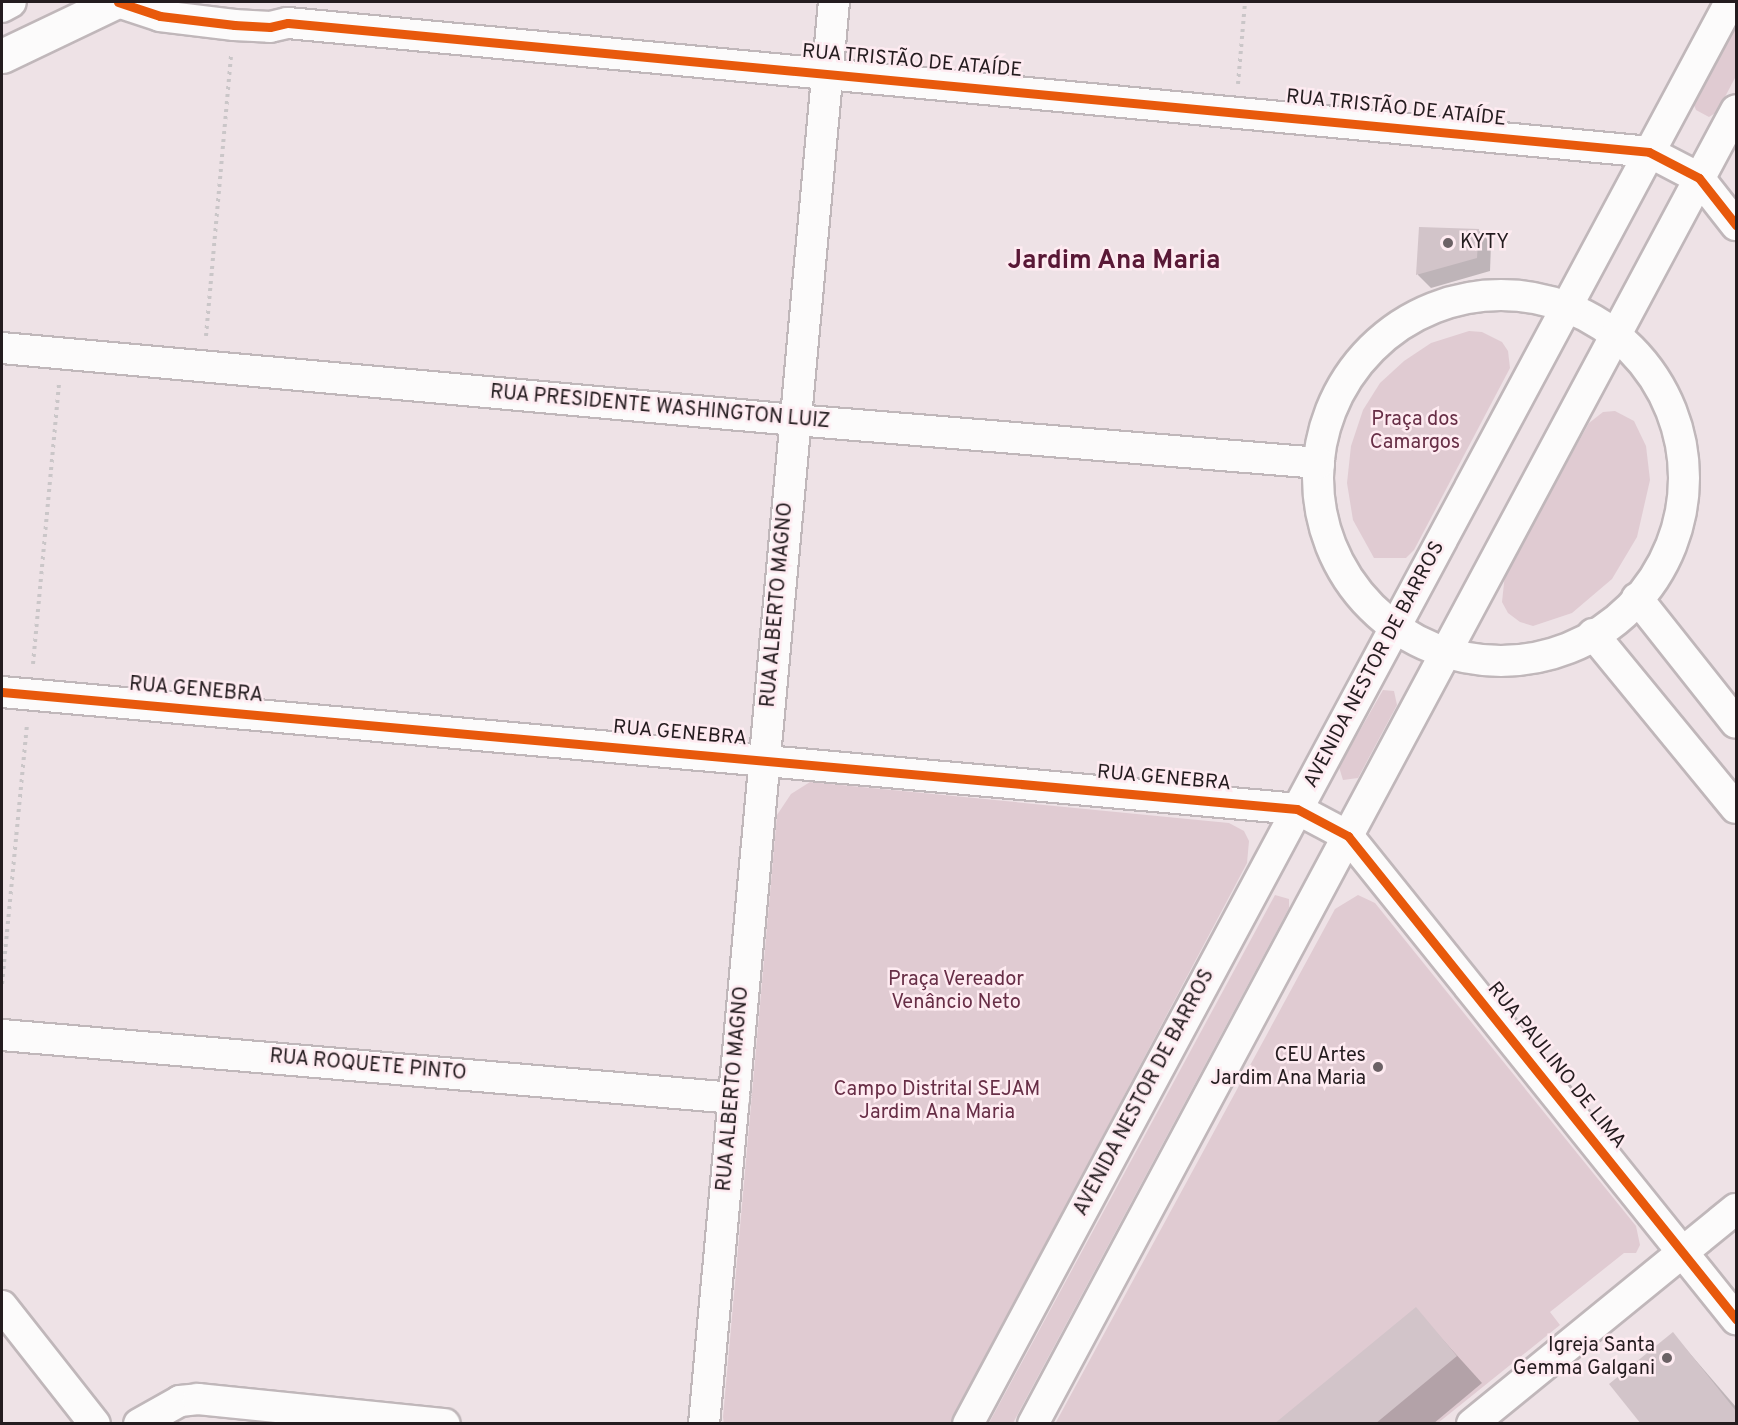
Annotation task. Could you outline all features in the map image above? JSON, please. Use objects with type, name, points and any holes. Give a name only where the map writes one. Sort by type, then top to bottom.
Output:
[{"type":"main road","points":[[2,56],[116,2]]},
{"type":"street","points":[[2,7],[11,2]]},
{"type":"street","name":"RUA TRISTÃO DE ATAÍDE","points":[[116,2],[160,16],[270,27],[288,23],[827,72],[1649,152],[1699,178]]},
{"type":"street","name":"RUA TRISTÃO DE ATAÍDE","points":[[257,2],[269,14],[288,23]]},
{"type":"street","name":"RUA ALBERTO MAGNO","points":[[704,1424],[834,2]]},
{"type":"street","name":"AVENIDA NESTOR DE BARROS","points":[[968,1424],[1730,2]]},
{"type":"street","points":[[1033,1424],[1448,654],[1737,110]]},
{"type":"street","points":[[1699,178],[1737,225]]},
{"type":"street","points":[[1508,294],[1568,305],[1587,311],[1619,332],[1636,350],[1665,390],[1681,437],[1684,461],[1684,486],[1674,534],[1652,578],[1637,598],[1593,634],[1538,656],[1478,660],[1448,654],[1392,630],[1358,597],[1334,556],[1320,510],[1319,463],[1335,404],[1369,353],[1410,321],[1447,304],[1477,297],[1508,294]]},
{"type":"street","name":"RUA PRESIDENTE WASHINGTON LUIZ","points":[[2,348],[795,420],[1319,463]]},
{"type":"street","points":[[1637,598],[1737,723]]},
{"type":"street","points":[[1593,634],[1737,808]]},
{"type":"street","name":"RUA GENEBRA","points":[[2,692],[1297,809],[1348,836]]},
{"type":"street","name":"RUA PAULINO DE LIMA","points":[[1348,836],[1737,1319]]},
{"type":"street","name":"RUA ROQUETE PINTO","points":[[2,1035],[734,1098]]},
{"type":"street","points":[[1472,1424],[1737,1209]]},
{"type":"street","points":[[2,1306],[95,1424]]},
{"type":"street","points":[[139,1424],[180,1401],[198,1399],[445,1424]]},
{"type":"path","points":[[1236,112],[1245,2]]},
{"type":"path","points":[[203,366],[231,52]]},
{"type":"green space","points":[[1736,16],[1736,76],[1717,112],[1709,117],[1696,110],[1692,100]]},
{"type":"green space","name":"Praça dos Camargos","points":[[1469,331],[1482,332],[1502,342],[1508,351],[1510,368],[1414,550],[1406,558],[1374,558],[1353,520],[1347,483],[1351,446],[1363,410],[1380,383],[1404,361],[1431,343]]},
{"type":"green space","points":[[1615,411],[1634,421],[1646,446],[1650,480],[1637,537],[1612,579],[1572,613],[1533,626],[1520,622],[1508,613],[1502,602],[1505,574],[1589,423],[1603,412]]},
{"type":"green space","points":[[1383,690],[1394,691],[1397,705],[1358,778],[1343,780],[1339,767]]},
{"type":"green space","name":"Praça Vereador Venâncio Neto","points":[[810,782],[1229,823],[1244,831],[1249,841],[1247,863],[951,1423],[724,1424],[777,815],[791,794]]},
{"type":"green space","points":[[1275,895],[1289,899],[1289,908],[1013,1423],[989,1423]]},
{"type":"green space","name":"CEU Artes Jardim Ana Maria","points":[[1358,895],[1375,903],[1636,1226],[1640,1245],[1636,1253],[1624,1253],[1550,1312],[1560,1325],[1438,1423],[1055,1424],[1335,909]]},
{"type":"building","name":"KYTY","points":[[1419,227],[1479,229],[1477,258],[1416,275]]},
{"type":"building","points":[[1416,1307],[1457,1356],[1375,1424],[1274,1424]]},
{"type":"building","name":"Igreja Santa Gemma Galgani","points":[[1673,1332],[1736,1411],[1736,1424],[1641,1424],[1609,1384]]},
{"type":"cycle path","points":[[118,2],[160,16],[234,25],[270,27],[288,23],[1649,152],[1699,178],[1736,225]]},
{"type":"cycle path","points":[[2,692],[1297,809],[1348,836],[1736,1319]]},
{"type":"place","name":"KYTY","points":[[1448,243]]},
{"type":"place","name":"CEU Artes Jardim Ana Maria","points":[[1378,1067]]},
{"type":"place","name":"Igreja Santa Gemma Galgani","points":[[1667,1358]]},
{"type":"district","name":"Jardim Ana Maria","points":[[1114,262]]},
{"type":"park label","name":"Campo Distrital SEJAM Jardim Ana Maria","points":[[937,1102]]}]
